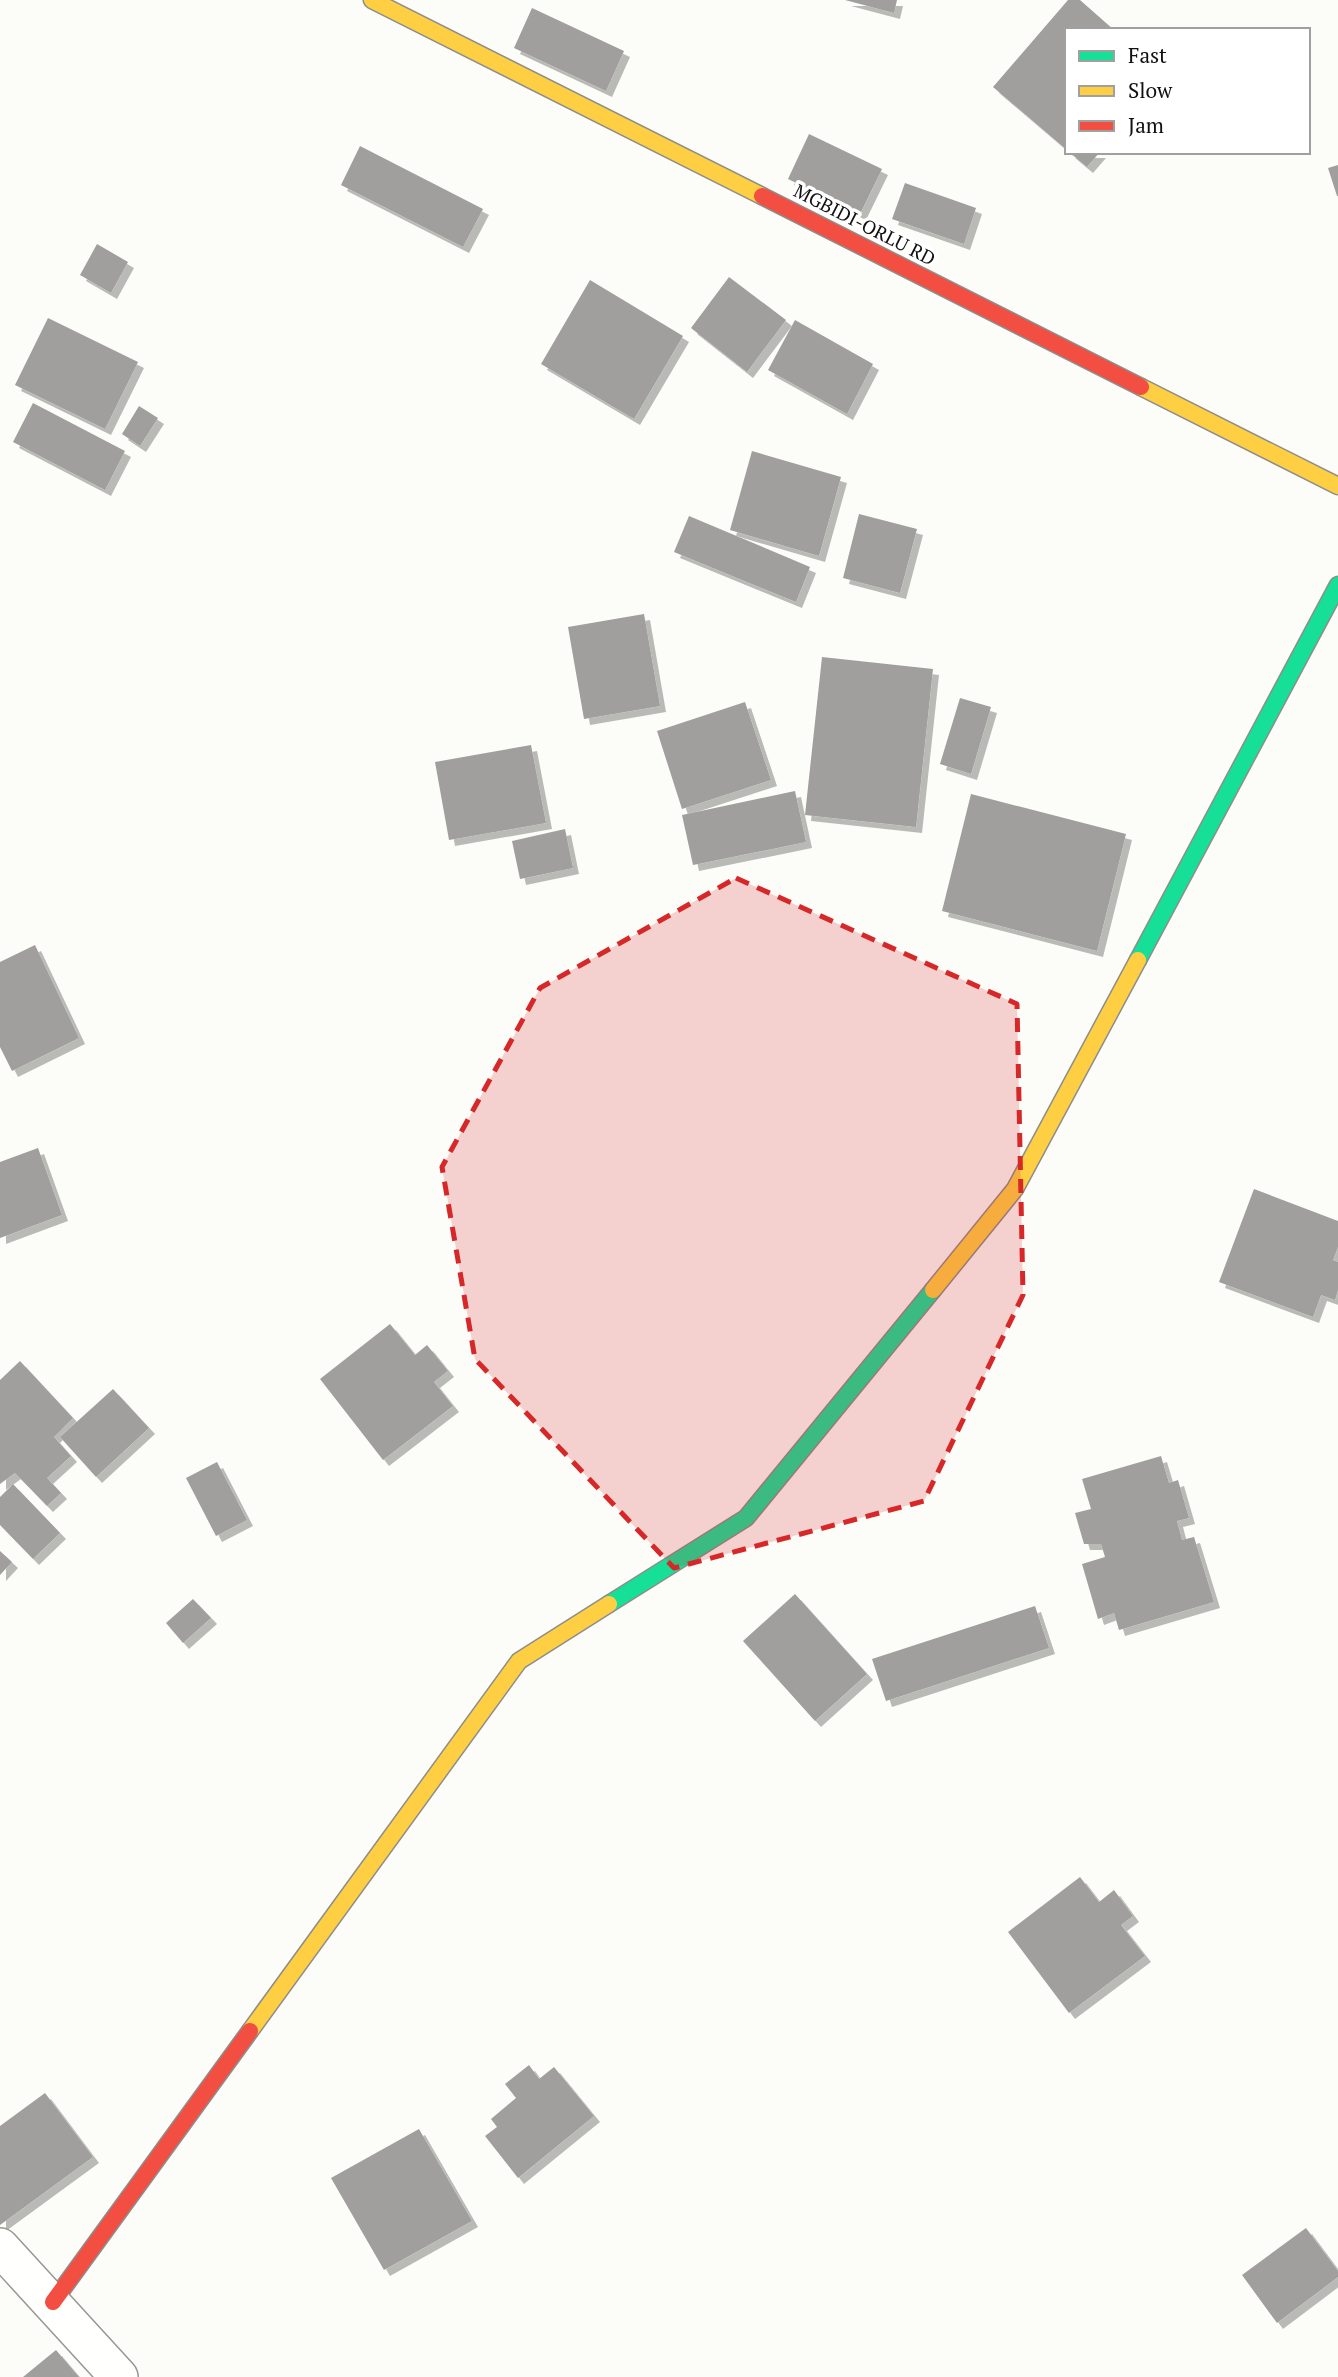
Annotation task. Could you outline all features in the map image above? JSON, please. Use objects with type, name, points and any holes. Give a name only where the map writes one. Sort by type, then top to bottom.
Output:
[{"type":"street","name":"MGBIDI-ORLU RD","points":[[372,0],[1338,486]]},
{"type":"street","points":[[53,2302],[519,1661],[746,1518],[1015,1189],[1338,585]]},
{"type":"street","points":[[0,2247],[119,2377]]},
{"type":"highlighted area","points":[[736,878],[1017,1004],[1023,1295],[924,1501],[674,1568],[475,1359],[442,1167],[540,988]]},
{"type":"building","points":[[845,0],[897,0],[894,13]]},
{"type":"building","points":[[1068,0],[1080,0],[1112,28],[1065,28],[1065,148],[993,87]]},
{"type":"building","points":[[532,8],[624,51],[606,91],[514,48]]},
{"type":"building","points":[[809,134],[882,169],[860,214],[788,179]]},
{"type":"building","points":[[360,146],[483,209],[463,247],[341,185]]},
{"type":"building","points":[[1071,154],[1098,154],[1087,167]]},
{"type":"building","points":[[1338,165],[1338,196],[1337,196],[1328,168]]},
{"type":"building","points":[[905,183],[976,208],[964,244],[892,219]]},
{"type":"building","points":[[97,244],[128,262],[111,293],[80,275]]},
{"type":"building","points":[[729,277],[786,320],[747,372],[691,328]]},
{"type":"building","points":[[590,280],[683,336],[634,419],[541,364]]},
{"type":"building","points":[[48,318],[138,362],[105,429],[15,385]]},
{"type":"building","points":[[795,320],[873,364],[847,414],[768,370]]},
{"type":"building","points":[[33,403],[125,451],[105,490],[13,442]]},
{"type":"building","points":[[139,406],[158,418],[140,446],[122,434]]},
{"type":"building","points":[[752,451],[841,477],[819,556],[730,530]]},
{"type":"building","points":[[859,514],[917,529],[900,593],[843,578]]},
{"type":"building","points":[[689,516],[810,567],[796,602],[674,552]]},
{"type":"building","points":[[644,614],[660,706],[584,719],[568,627]]},
{"type":"building","points":[[822,657],[933,669],[916,827],[805,815]]},
{"type":"building","points":[[960,698],[991,707],[971,774],[940,764]]},
{"type":"building","points":[[745,702],[771,780],[682,809],[657,731]]},
{"type":"building","points":[[531,745],[546,823],[449,840],[435,762]]},
{"type":"building","points":[[795,791],[806,842],[693,865],[682,815]]},
{"type":"building","points":[[971,794],[1126,834],[1097,951],[942,911]]},
{"type":"building","points":[[565,829],[573,868],[520,879],[512,841]]},
{"type":"building","points":[[35,945],[79,1038],[12,1071],[0,1047],[0,962]]},
{"type":"building","points":[[38,1148],[62,1215],[0,1238],[0,1162]]},
{"type":"building","points":[[1254,1189],[1338,1221],[1338,1247],[1333,1260],[1338,1262],[1338,1290],[1335,1300],[1321,1295],[1313,1317],[1219,1282]]},
{"type":"building","points":[[390,1324],[415,1355],[427,1345],[448,1371],[434,1382],[453,1406],[383,1460],[320,1379]]},
{"type":"building","points":[[20,1361],[73,1418],[54,1437],[71,1456],[47,1478],[61,1493],[47,1506],[15,1473],[0,1484],[0,1380]]},
{"type":"building","points":[[113,1389],[149,1428],[96,1477],[60,1437]]},
{"type":"building","points":[[1161,1456],[1169,1483],[1178,1480],[1189,1518],[1177,1521],[1182,1540],[1194,1537],[1214,1602],[1119,1630],[1114,1613],[1098,1619],[1082,1564],[1105,1557],[1101,1544],[1084,1544],[1075,1513],[1091,1509],[1082,1479]]},
{"type":"building","points":[[217,1462],[247,1520],[216,1536],[186,1478]]},
{"type":"building","points":[[13,1484],[60,1533],[33,1559],[0,1525],[0,1497]]},
{"type":"building","points":[[0,1551],[12,1562],[0,1575]]},
{"type":"building","points":[[795,1594],[867,1674],[815,1721],[743,1641]]},
{"type":"building","points":[[193,1599],[211,1618],[183,1643],[166,1623]]},
{"type":"building","points":[[1035,1606],[1049,1648],[886,1701],[872,1659]]},
{"type":"building","points":[[1080,1877],[1099,1902],[1114,1890],[1133,1916],[1121,1925],[1145,1956],[1069,2013],[1008,1932]]},
{"type":"building","points":[[529,2065],[539,2079],[554,2067],[594,2116],[518,2178],[485,2136],[497,2127],[491,2119],[516,2098],[505,2084]]},
{"type":"building","points":[[45,2093],[93,2157],[0,2225],[0,2126]]},
{"type":"building","points":[[419,2129],[472,2221],[384,2270],[331,2178]]},
{"type":"building","points":[[1306,2228],[1338,2271],[1338,2277],[1277,2323],[1242,2275]]},
{"type":"building","points":[[56,2350],[79,2377],[23,2377]]},
{"type":"traffic: fast","points":[[1138,960],[1338,585]]},
{"type":"traffic: fast","points":[[609,1604],[746,1518],[933,1290]]},
{"type":"traffic: slow","points":[[372,0],[762,196]]},
{"type":"traffic: slow","points":[[1141,387],[1338,486]]},
{"type":"traffic: slow","points":[[933,1290],[1015,1189],[1138,960]]},
{"type":"traffic: slow","points":[[250,2031],[519,1661],[609,1604]]},
{"type":"traffic: jam","points":[[762,196],[1141,387]]},
{"type":"traffic: jam","points":[[53,2302],[250,2031]]}]
